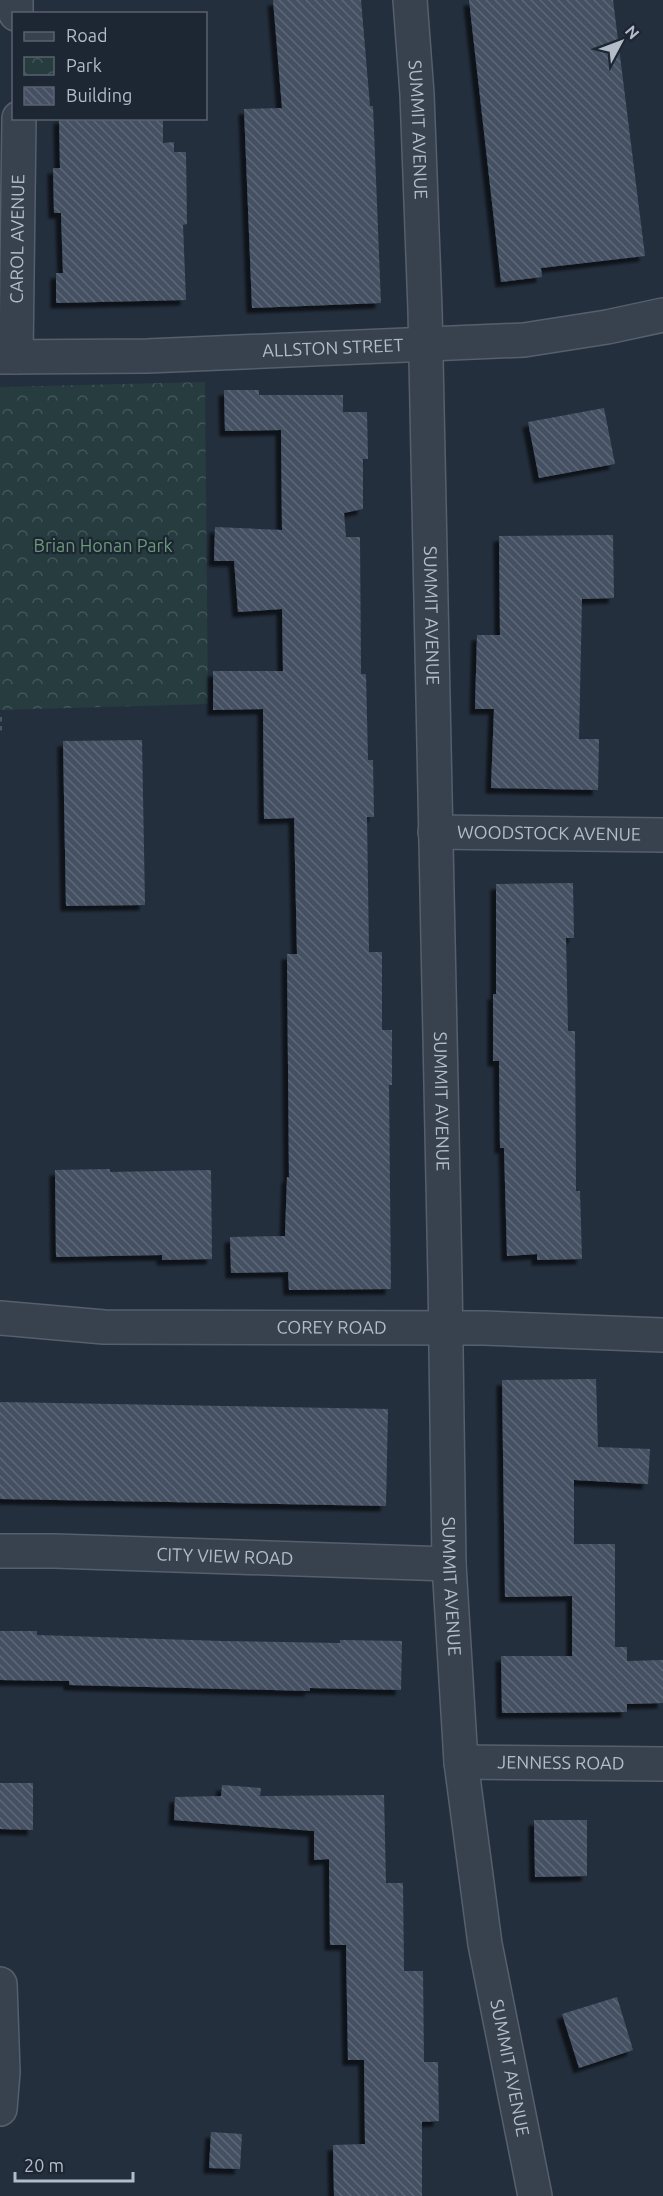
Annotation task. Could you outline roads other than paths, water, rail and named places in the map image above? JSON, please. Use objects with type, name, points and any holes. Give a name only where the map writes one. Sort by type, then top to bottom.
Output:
[{"type":"street","name":"SUMMIT AVENUE","points":[[410,0],[417,94],[425,343],[449,1564],[461,1762],[485,1944],[535,2196]]},
{"type":"street","name":"CAROL AVENUE","points":[[8,357],[19,120]]},
{"type":"street","name":"ALLSTON STREET","points":[[8,357],[147,356],[524,340],[607,327],[663,315]]},
{"type":"street","name":"WOODSTOCK AVENUE","points":[[435,832],[663,835]]},
{"type":"street","name":"COREY ROAD","points":[[0,1317],[104,1327],[484,1328],[663,1335]]},
{"type":"street","name":"CITY VIEW ROAD","points":[[0,1551],[65,1551],[449,1564]]},
{"type":"street","name":"JENNESS ROAD","points":[[461,1762],[663,1764]]},
{"type":"street","points":[[0,1984],[3,2072],[0,2109]]},
{"type":"park label","name":"Brian Honan Park","points":[[103,546]]}]
